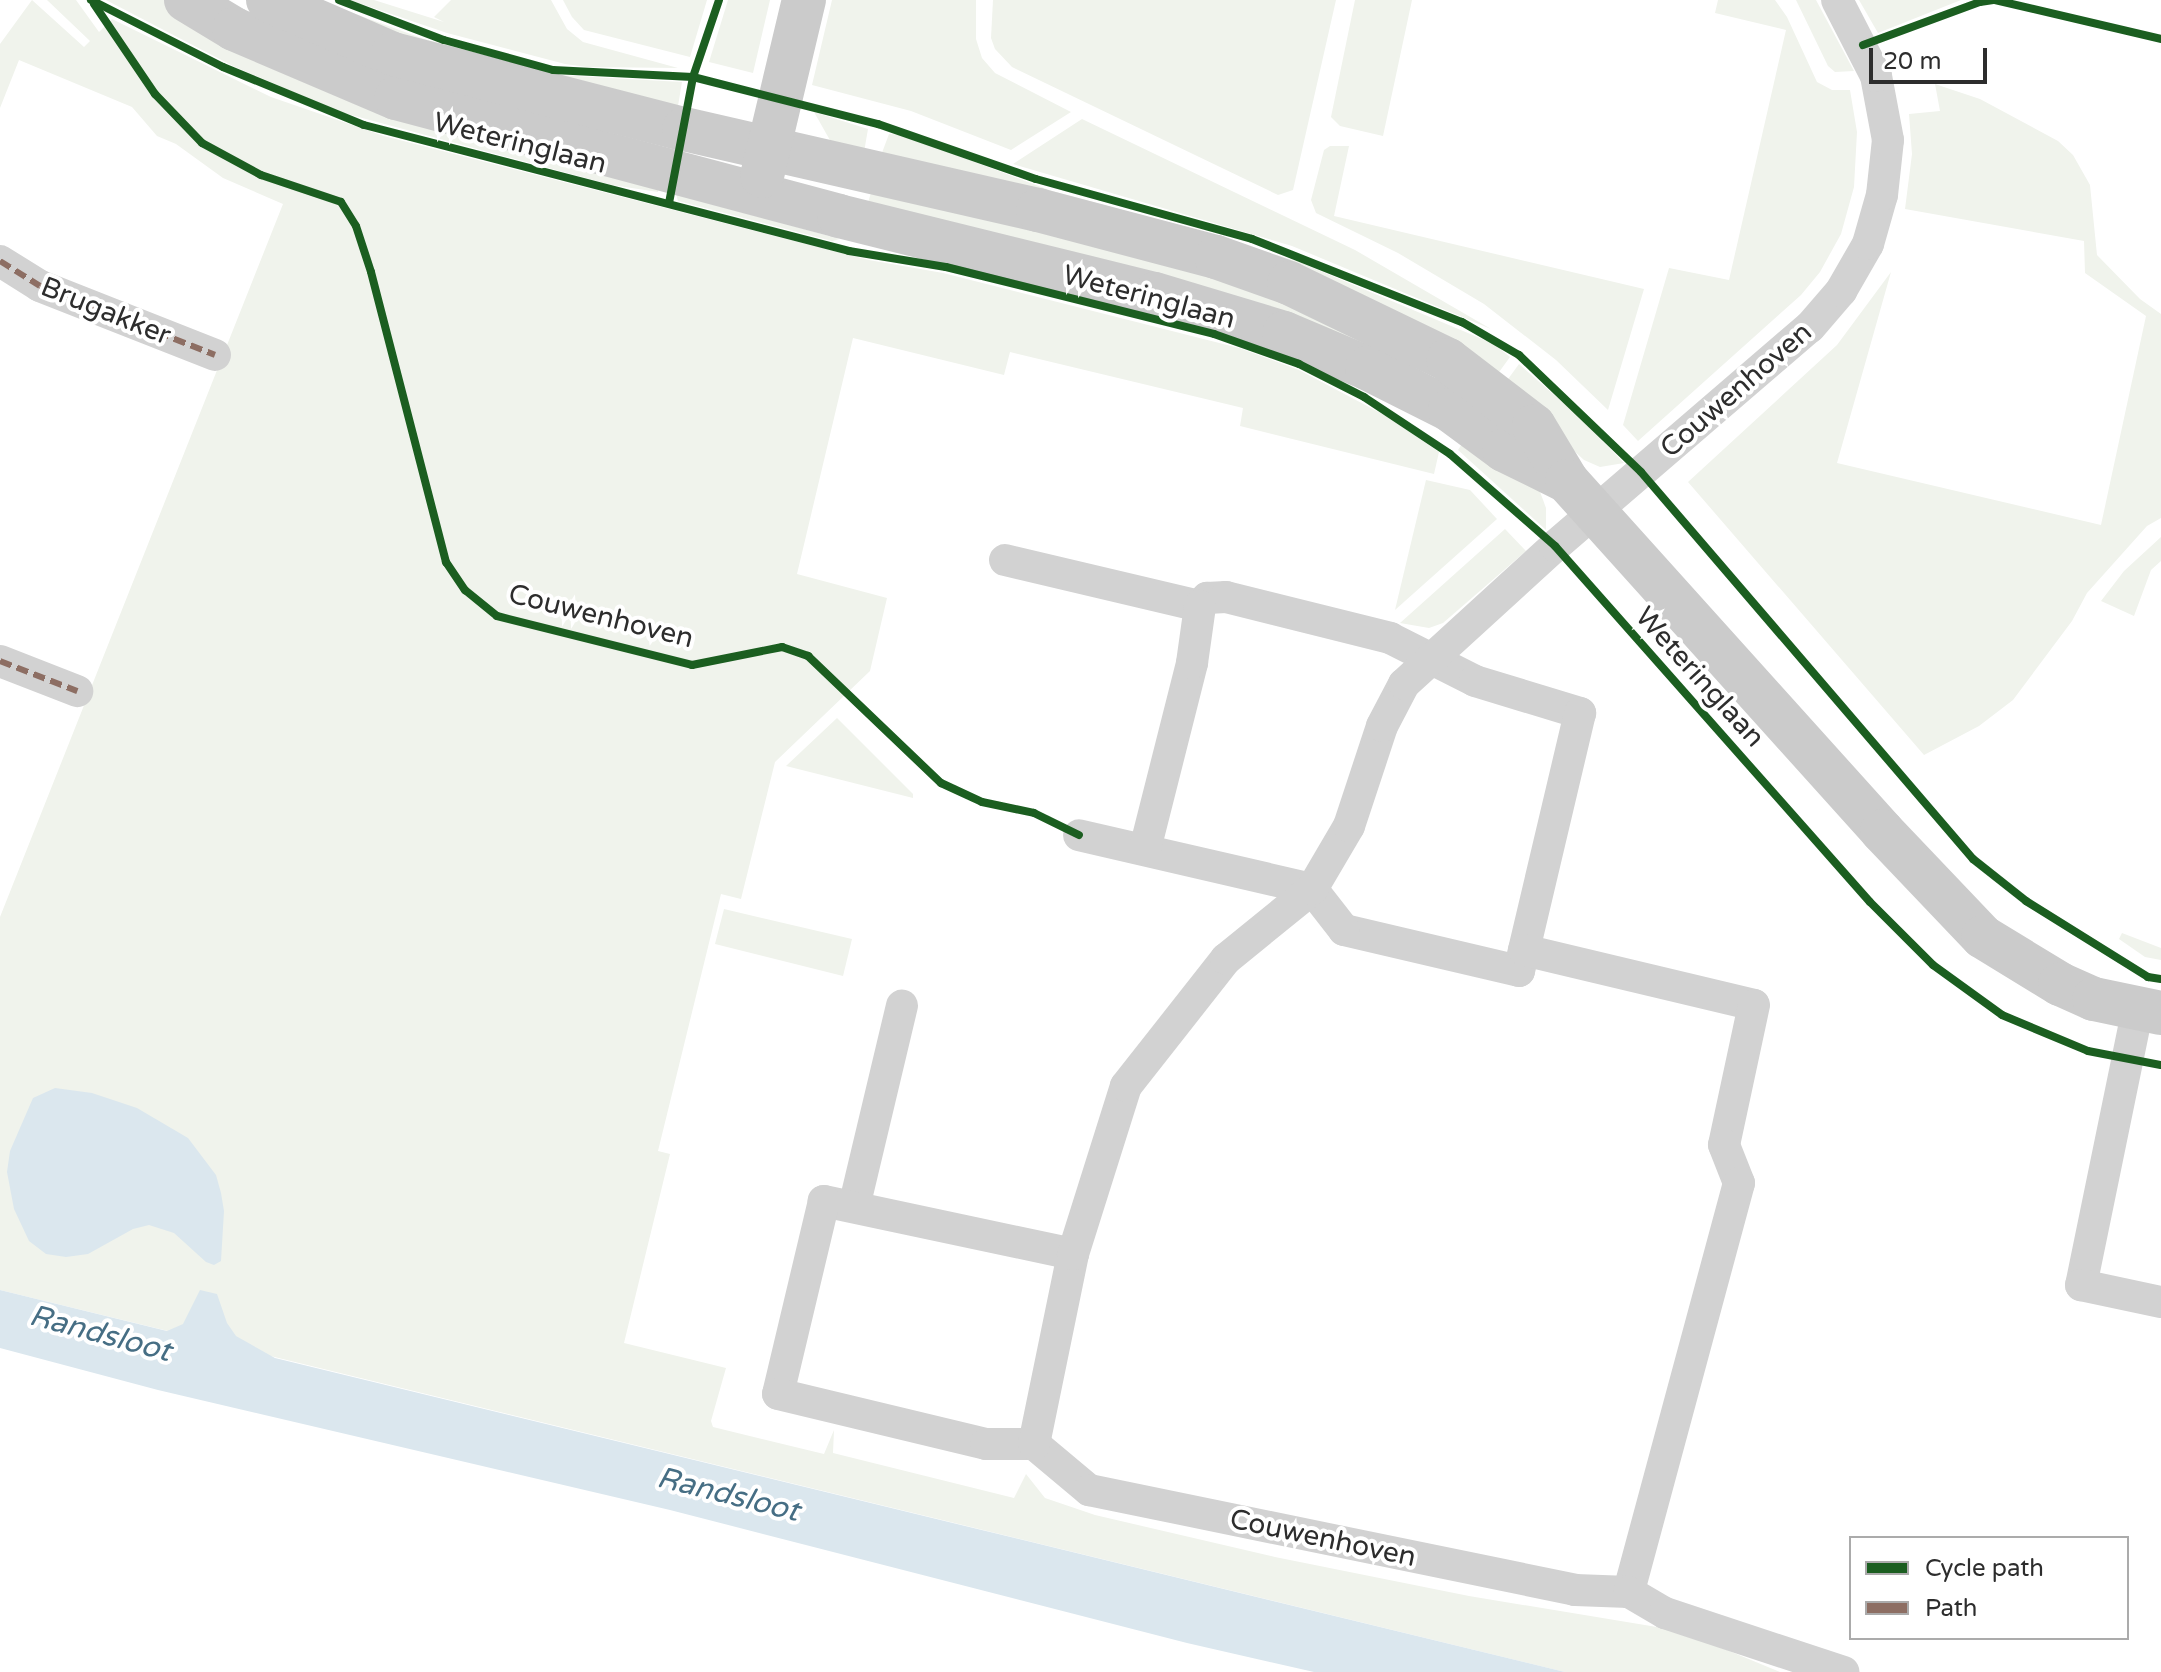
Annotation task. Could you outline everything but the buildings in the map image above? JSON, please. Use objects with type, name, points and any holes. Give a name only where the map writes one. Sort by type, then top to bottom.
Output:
[{"type":"street","name":"Weteringlaan","points":[[186,0],[234,29],[396,98],[1155,294],[1284,333],[1367,368],[1450,410],[1504,450],[1567,481]]},
{"type":"street","name":"Weteringlaan","points":[[268,0],[393,54],[768,148],[1038,210],[1216,257],[1289,283],[1448,360],[1534,426],[1567,481],[1595,513],[1882,831],[1983,937],[2060,984],[2094,999],[2149,1010]]},
{"type":"street","points":[[757,193],[804,0]]},
{"type":"street","name":"Couwenhoven","points":[[1837,0],[1876,76],[1888,140],[1882,195],[1868,244],[1841,291],[1810,327],[1404,684],[1382,726],[1349,826],[1312,889],[1226,959],[1126,1086],[1073,1254],[1034,1444],[1089,1490],[1575,1590],[1629,1592],[1665,1613],[1843,1672]]},
{"type":"street","name":"Brugakker","points":[[0,261],[40,286],[215,355]]},
{"type":"street","points":[[1005,560],[1200,606]]},
{"type":"street","points":[[1079,835],[1312,889],[1344,930],[1519,971],[1580,713],[1475,681],[1390,638],[1226,597],[1207,598],[1200,606],[1192,663],[1145,849]]},
{"type":"street","points":[[0,661],[77,691]]},
{"type":"street","points":[[1524,950],[1754,1005],[1724,1145],[1739,1183],[1629,1592]]},
{"type":"street","points":[[854,1207],[902,1006]]},
{"type":"street","points":[[2149,1010],[2081,1285],[2161,1302]]},
{"type":"street","points":[[1034,1444],[986,1444],[778,1394],[824,1201],[1073,1254]]},
{"type":"shaded area","points":[[32,0],[84,47],[90,41],[47,0],[76,0],[99,32],[112,19],[271,97],[384,136],[869,260],[943,273],[1239,348],[1299,370],[1388,417],[1439,452],[1434,474],[1240,426],[1243,408],[1010,352],[1004,375],[853,338],[797,574],[887,598],[870,671],[775,762],[741,899],[721,894],[658,1151],[670,1154],[624,1343],[726,1368],[711,1421],[713,1427],[824,1454],[834,1430],[833,1453],[1014,1498],[1026,1474],[1045,1498],[1095,1515],[1275,1557],[1469,1596],[1681,1631],[1780,1672],[1565,1672],[0,1290],[0,917],[283,204],[223,178],[176,144],[157,136],[132,107],[19,60],[0,108],[0,44]]},
{"type":"shaded area","points":[[106,0],[166,0],[659,182],[658,192],[612,185],[340,112],[233,66]]},
{"type":"shaded area","points":[[317,0],[424,39],[557,75],[682,82],[677,112],[465,60]]},
{"type":"shaded area","points":[[350,0],[374,0],[444,22],[434,17],[451,0],[551,0],[567,29],[583,42],[678,68],[565,64],[447,33]]},
{"type":"shaded area","points":[[563,0],[707,0],[690,57],[584,30]]},
{"type":"shaded area","points":[[728,0],[770,0],[753,73],[709,62]]},
{"type":"shaded area","points":[[832,0],[976,0],[976,39],[982,58],[995,73],[1071,112],[1011,150],[911,111],[812,85]]},
{"type":"shaded area","points":[[993,0],[1336,0],[1293,190],[1278,195],[1012,67],[995,49],[991,38]]},
{"type":"shaded area","points":[[1355,0],[1412,0],[1383,136],[1340,126],[1331,117]]},
{"type":"shaded area","points":[[1718,0],[1775,0],[1787,17],[1817,82],[1832,90],[1850,90],[1857,132],[1854,187],[1841,234],[1820,272],[1801,295],[1638,441],[1623,425],[1669,268],[1729,280],[1786,30],[1715,13]]},
{"type":"shaded area","points":[[1796,0],[1816,0],[1854,71],[1835,72],[1828,66]]},
{"type":"shaded area","points":[[1859,0],[1961,0],[1878,33]]},
{"type":"shaded area","points":[[1935,84],[1980,99],[2058,141],[2073,155],[2090,185],[2097,255],[2140,299],[2161,314],[2161,518],[2147,526],[2087,593],[2072,621],[2013,700],[1979,726],[1924,755],[1688,482],[1837,345],[1891,272],[1837,463],[2101,525],[2146,316],[2085,273],[2084,241],[1905,209],[1912,154],[1909,114],[1940,111]]},
{"type":"shaded area","points":[[814,112],[868,129],[863,158],[831,142]]},
{"type":"shaded area","points":[[1082,119],[1355,250],[1491,329],[1292,246],[1013,164]]},
{"type":"shaded area","points":[[889,134],[902,135],[1052,191],[1208,233],[1299,262],[1494,344],[1510,357],[1494,379],[880,158]]},
{"type":"shaded area","points":[[1330,146],[1349,146],[1334,216],[1644,289],[1608,410],[1556,360],[1484,304],[1398,253],[1316,213],[1311,200],[1324,150]]},
{"type":"shaded area","points":[[873,186],[1194,263],[1430,365],[867,206]]},
{"type":"shaded area","points":[[676,194],[840,239],[832,241],[678,201]]},
{"type":"shaded area","points":[[1519,364],[1576,414],[1624,463],[1600,467],[1584,460],[1503,386]]},
{"type":"shaded area","points":[[1469,433],[1539,489],[1546,508],[1546,530],[1458,450]]},
{"type":"shaded area","points":[[1426,480],[1470,490],[1497,519],[1395,610]]},
{"type":"shaded area","points":[[1505,529],[1526,551],[1443,623],[1429,628],[1400,623]]},
{"type":"shaded area","points":[[2161,537],[2161,561],[2151,570],[2134,616],[2101,601],[2124,571]]},
{"type":"shaded area","points":[[837,718],[913,794],[913,798],[786,766]]},
{"type":"shaded area","points":[[724,909],[852,939],[843,976],[715,944]]},
{"type":"shaded area","points":[[2122,933],[2161,948],[2161,960],[2145,957],[2119,939]]},
{"type":"water","points":[[55,1088],[92,1093],[137,1108],[188,1138],[216,1175],[221,1193],[224,1211],[221,1261],[214,1265],[206,1262],[174,1233],[149,1225],[133,1229],[88,1254],[66,1257],[46,1254],[29,1241],[14,1209],[7,1172],[10,1151],[33,1098]]},
{"type":"water","name":"Randsloot","points":[[0,1290],[167,1331],[183,1324],[200,1290],[217,1294],[227,1323],[236,1336],[275,1358],[1565,1672],[1314,1672],[1187,1643],[670,1510],[158,1390],[0,1348]]},
{"type":"marked path","points":[[0,261],[40,286],[215,355]]},
{"type":"marked path","points":[[0,661],[77,691]]},
{"type":"cycle path","points":[[91,0],[223,67],[364,125],[849,251],[946,267],[1214,334],[1299,364],[1364,397],[1450,454],[1555,546],[1870,902],[1933,965],[2002,1015],[2088,1051],[2161,1065]]},
{"type":"cycle path","points":[[339,0],[444,40],[553,70],[693,77],[878,124],[1036,179],[1252,239],[1462,322],[1519,355],[1641,472],[1973,859],[2026,901],[2148,977],[2161,979]]},
{"type":"cycle path","points":[[669,203],[693,77],[719,0]]},
{"type":"cycle path","points":[[1863,45],[1980,2],[1995,0],[2161,39]]},
{"type":"cycle path","points":[[94,4],[155,94],[202,143],[261,175],[341,202],[356,226],[371,272],[446,562],[465,590],[497,616],[692,665],[782,647],[808,656],[941,783],[982,802],[1034,813],[1079,835]]}]
